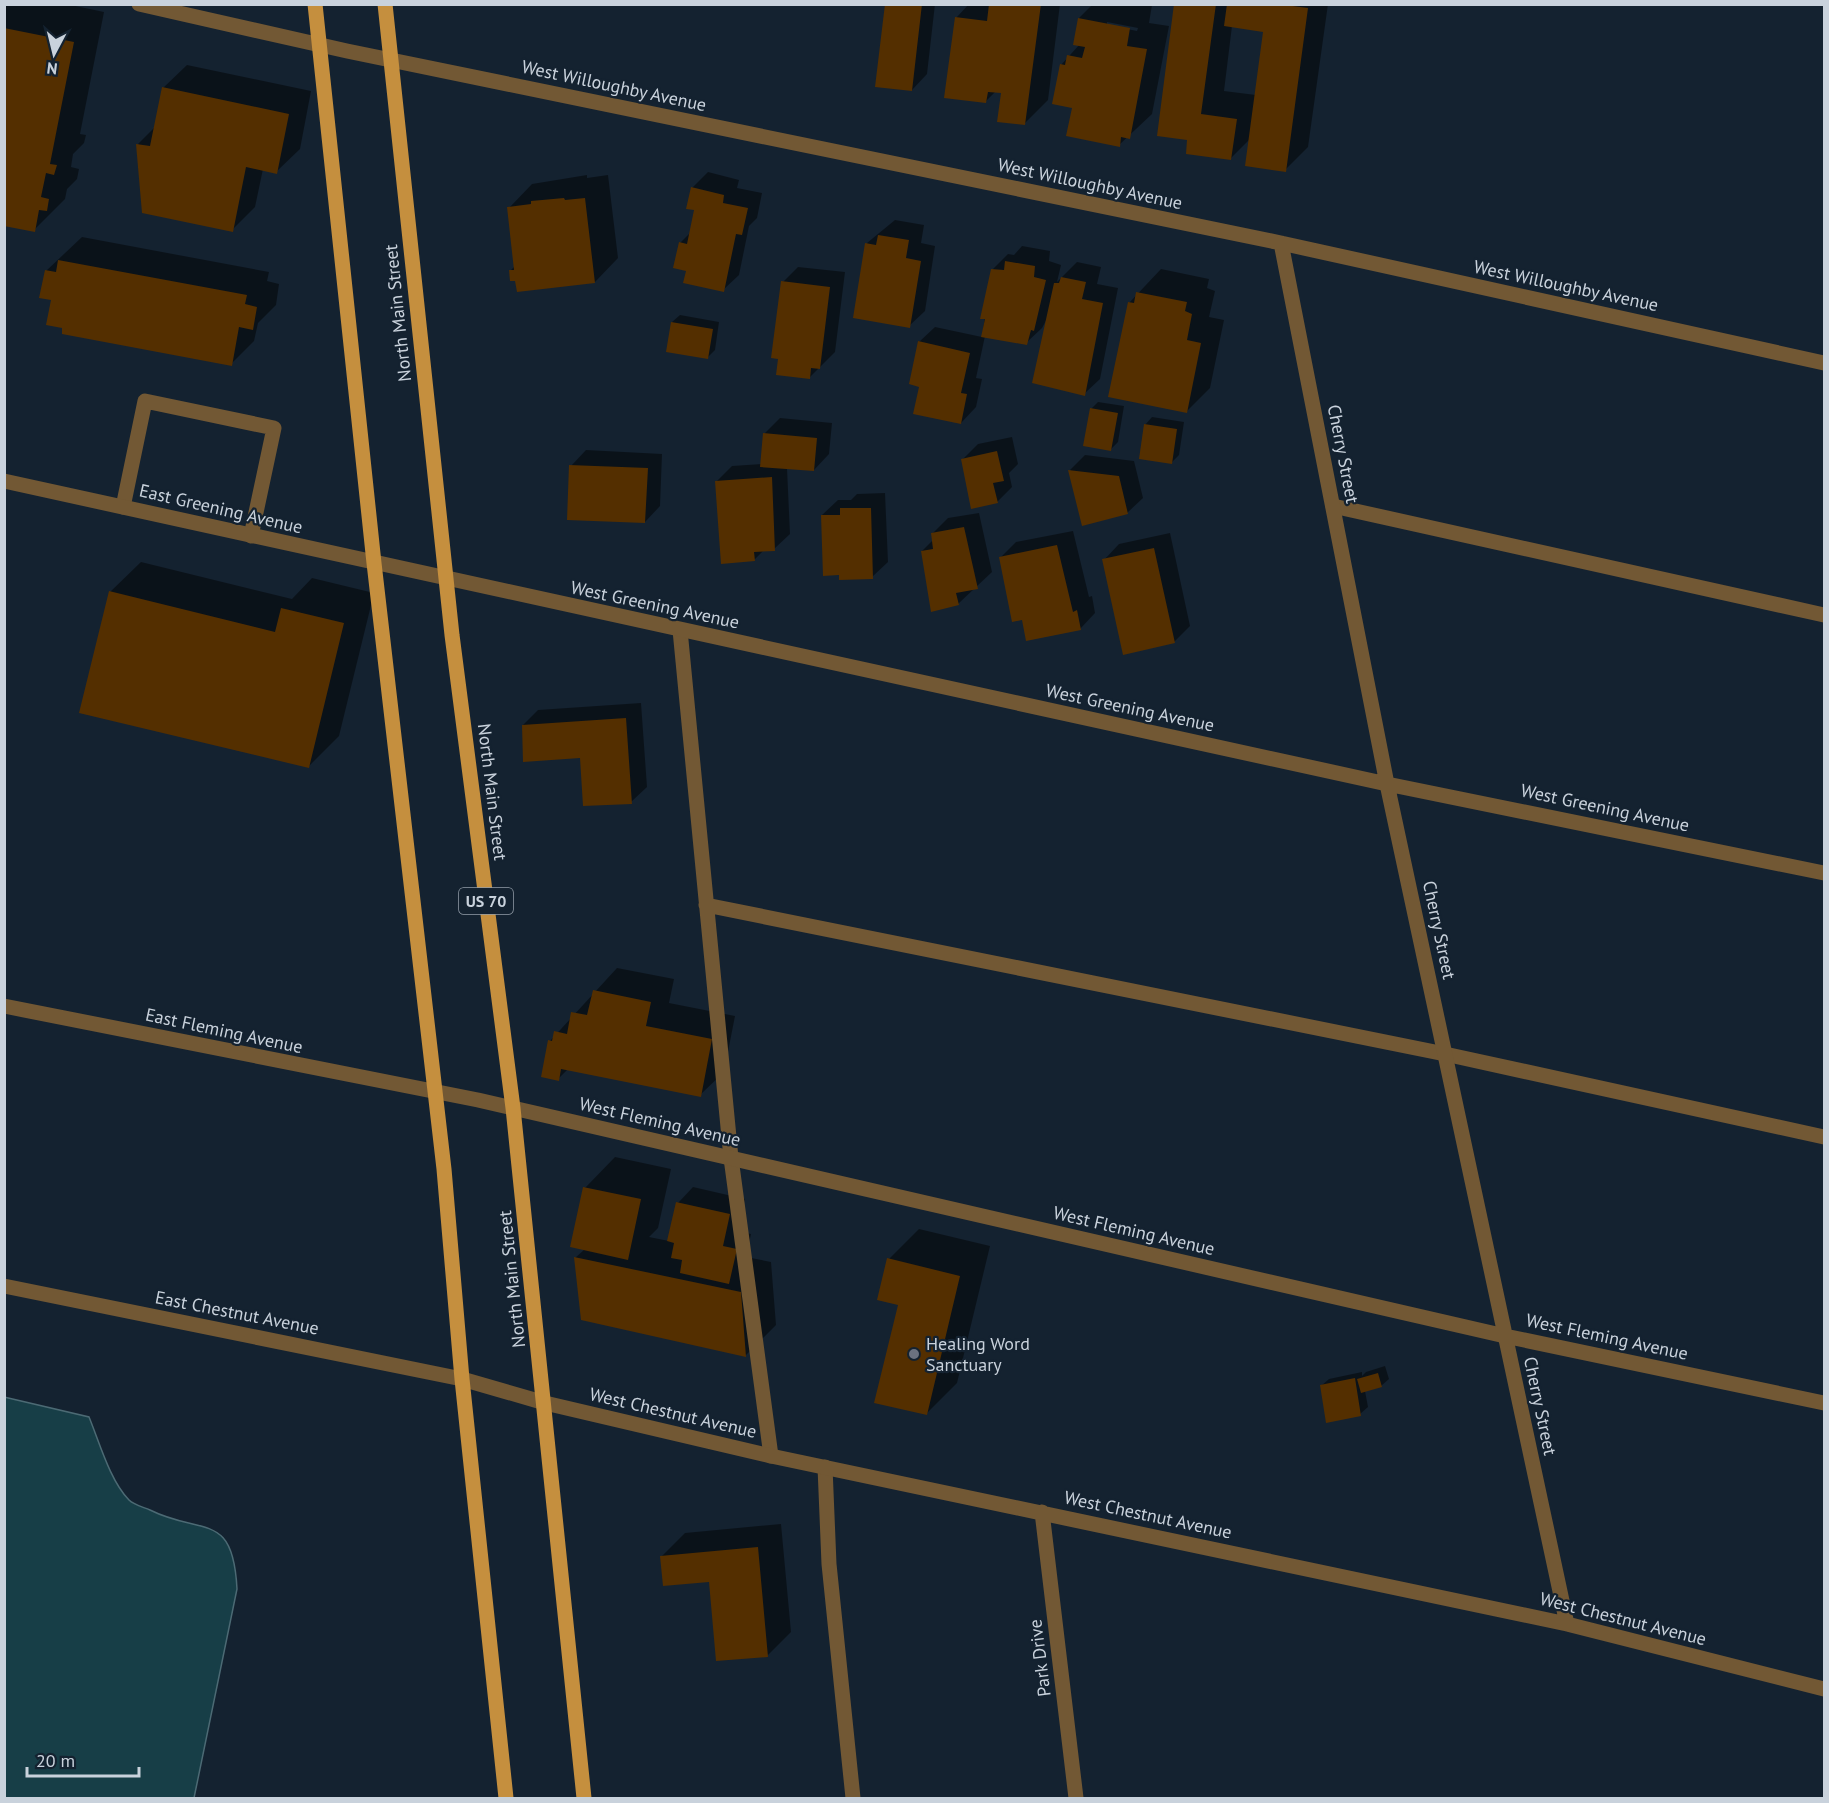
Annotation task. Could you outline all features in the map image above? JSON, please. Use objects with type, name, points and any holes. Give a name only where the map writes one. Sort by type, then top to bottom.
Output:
[{"type":"main road","points":[[315,4],[374,563],[444,1169],[462,1379],[506,1798]]},
{"type":"main road","name":"North Main Street","points":[[385,4],[445,579],[513,1108],[584,1798]]},
{"type":"street","name":"West Willoughby Avenue","points":[[139,4],[347,51],[1281,243],[1824,363]]},
{"type":"street","name":"Cherry Street","points":[[1281,243],[1387,784],[1566,1624]]},
{"type":"street","points":[[123,507],[145,401],[274,428],[251,536]]},
{"type":"street","name":"East Greening Avenue","points":[[4,481],[428,576]]},
{"type":"street","points":[[1333,506],[1824,615]]},
{"type":"street","name":"West Greening Avenue","points":[[428,576],[1387,784],[1824,873]]},
{"type":"street","points":[[680,630],[730,1158],[771,1456]]},
{"type":"street","points":[[706,905],[1445,1054],[1824,1137]]},
{"type":"street","name":"East Fleming Avenue","points":[[4,1006],[435,1094]]},
{"type":"street","name":"West Fleming Avenue","points":[[435,1094],[513,1108],[1505,1335],[1824,1403]]},
{"type":"street","name":"East Chestnut Avenue","points":[[4,1286],[462,1379]]},
{"type":"street","name":"West Chestnut Avenue","points":[[462,1379],[545,1403],[771,1456],[1566,1624],[1824,1689]]},
{"type":"street","points":[[825,1467],[829,1564],[853,1798]]},
{"type":"street","name":"Park Drive","points":[[1042,1512],[1076,1798]]},
{"type":"shaded area","points":[[4,1397],[89,1417],[111,1472],[129,1500],[169,1518],[212,1530],[221,1536],[229,1547],[237,1589],[194,1798],[5,1798]]},
{"type":"building","points":[[885,4],[922,4],[912,91],[875,87]]},
{"type":"building","points":[[989,4],[1041,4],[1025,125],[997,122],[1001,93],[988,92],[986,103],[944,98],[955,17],[987,21]]},
{"type":"building","points":[[1174,4],[1216,4],[1201,114],[1237,119],[1231,160],[1186,154],[1187,140],[1157,136]]},
{"type":"building","points":[[1227,4],[1277,4],[1308,8],[1286,172],[1245,166],[1263,32],[1224,26]]},
{"type":"building","points":[[1078,18],[1130,28],[1127,46],[1147,49],[1130,139],[1121,137],[1120,147],[1066,136],[1072,108],[1052,104],[1060,64],[1065,65],[1067,55],[1082,58],[1085,47],[1073,45]]},
{"type":"building","points":[[4,28],[74,42],[50,164],[57,165],[54,175],[46,173],[41,197],[49,199],[47,211],[39,210],[35,232],[4,226]]},
{"type":"building","points":[[162,87],[289,114],[277,174],[246,167],[233,232],[142,213],[136,144],[150,146]]},
{"type":"building","points":[[691,187],[724,195],[723,203],[748,208],[742,235],[736,234],[724,292],[683,283],[686,271],[673,268],[679,242],[687,244],[694,210],[686,209]]},
{"type":"building","points":[[564,198],[565,200],[585,198],[595,283],[517,292],[515,281],[510,281],[509,270],[514,270],[507,207],[531,204],[531,201]]},
{"type":"building","points":[[878,235],[909,240],[906,258],[921,261],[910,328],[853,318],[865,243],[876,245]]},
{"type":"building","points":[[58,260],[247,295],[245,304],[257,307],[253,330],[239,327],[232,366],[62,334],[62,328],[46,325],[51,300],[39,298],[45,270],[56,272]]},
{"type":"building","points":[[1005,261],[1035,266],[1034,277],[1046,280],[1034,331],[1031,330],[1027,345],[981,337],[985,319],[980,319],[991,269],[1004,270]]},
{"type":"building","points":[[1061,277],[1086,282],[1082,299],[1103,303],[1085,396],[1032,383],[1054,283],[1059,283]]},
{"type":"building","points":[[781,281],[830,287],[820,369],[811,368],[810,379],[776,375],[778,359],[771,358]]},
{"type":"building","points":[[1136,292],[1187,302],[1185,311],[1192,314],[1187,340],[1201,343],[1187,413],[1108,397],[1128,302],[1134,303]]},
{"type":"building","points":[[671,322],[713,329],[708,359],[666,352]]},
{"type":"building","points":[[918,341],[970,353],[961,393],[967,394],[961,424],[913,414],[919,387],[909,384]]},
{"type":"building","points":[[1090,408],[1118,413],[1111,451],[1083,446]]},
{"type":"building","points":[[1144,424],[1177,429],[1172,464],[1139,459]]},
{"type":"building","points":[[763,433],[817,438],[814,471],[760,467]]},
{"type":"building","points":[[997,451],[1004,481],[993,483],[998,503],[971,509],[961,459]]},
{"type":"building","points":[[569,465],[648,468],[645,523],[567,520]]},
{"type":"building","points":[[1068,470],[1119,476],[1128,514],[1082,526]]},
{"type":"building","points":[[772,477],[775,551],[754,552],[755,561],[721,564],[715,481]]},
{"type":"building","points":[[840,508],[871,508],[873,579],[839,580],[839,575],[823,576],[821,515],[840,515]]},
{"type":"building","points":[[964,527],[978,589],[956,593],[959,605],[931,612],[921,551],[933,549],[931,533]]},
{"type":"building","points":[[1057,545],[1073,612],[1077,610],[1081,630],[1026,641],[1022,620],[1012,622],[999,557]]},
{"type":"building","points":[[1154,548],[1175,643],[1123,655],[1102,559]]},
{"type":"building","points":[[109,591],[275,632],[281,608],[344,623],[309,768],[79,713]]},
{"type":"building","points":[[626,718],[632,804],[583,806],[580,758],[523,762],[522,725]]},
{"type":"building","points":[[593,990],[651,1002],[646,1026],[712,1039],[701,1097],[561,1069],[559,1081],[541,1077],[548,1040],[552,1041],[554,1031],[567,1034],[571,1012],[587,1015]]},
{"type":"building","points":[[583,1187],[641,1199],[628,1260],[570,1247]]},
{"type":"building","points":[[676,1202],[730,1214],[723,1246],[737,1249],[729,1284],[680,1273],[682,1260],[671,1258],[674,1243],[667,1241]]},
{"type":"building","points":[[574,1257],[741,1292],[746,1357],[581,1320]]},
{"type":"building","name":"Healing Word Sanctuary","points":[[887,1258],[960,1276],[927,1415],[874,1403],[898,1305],[877,1300]]},
{"type":"building","points":[[1378,1373],[1382,1387],[1361,1393],[1357,1379]]},
{"type":"building","points":[[1355,1378],[1361,1416],[1326,1423],[1320,1385]]},
{"type":"building","points":[[758,1547],[768,1657],[716,1661],[709,1582],[663,1586],[660,1556]]},
{"type":"place","name":"Healing Word Sanctuary","points":[[914,1354]]}]
